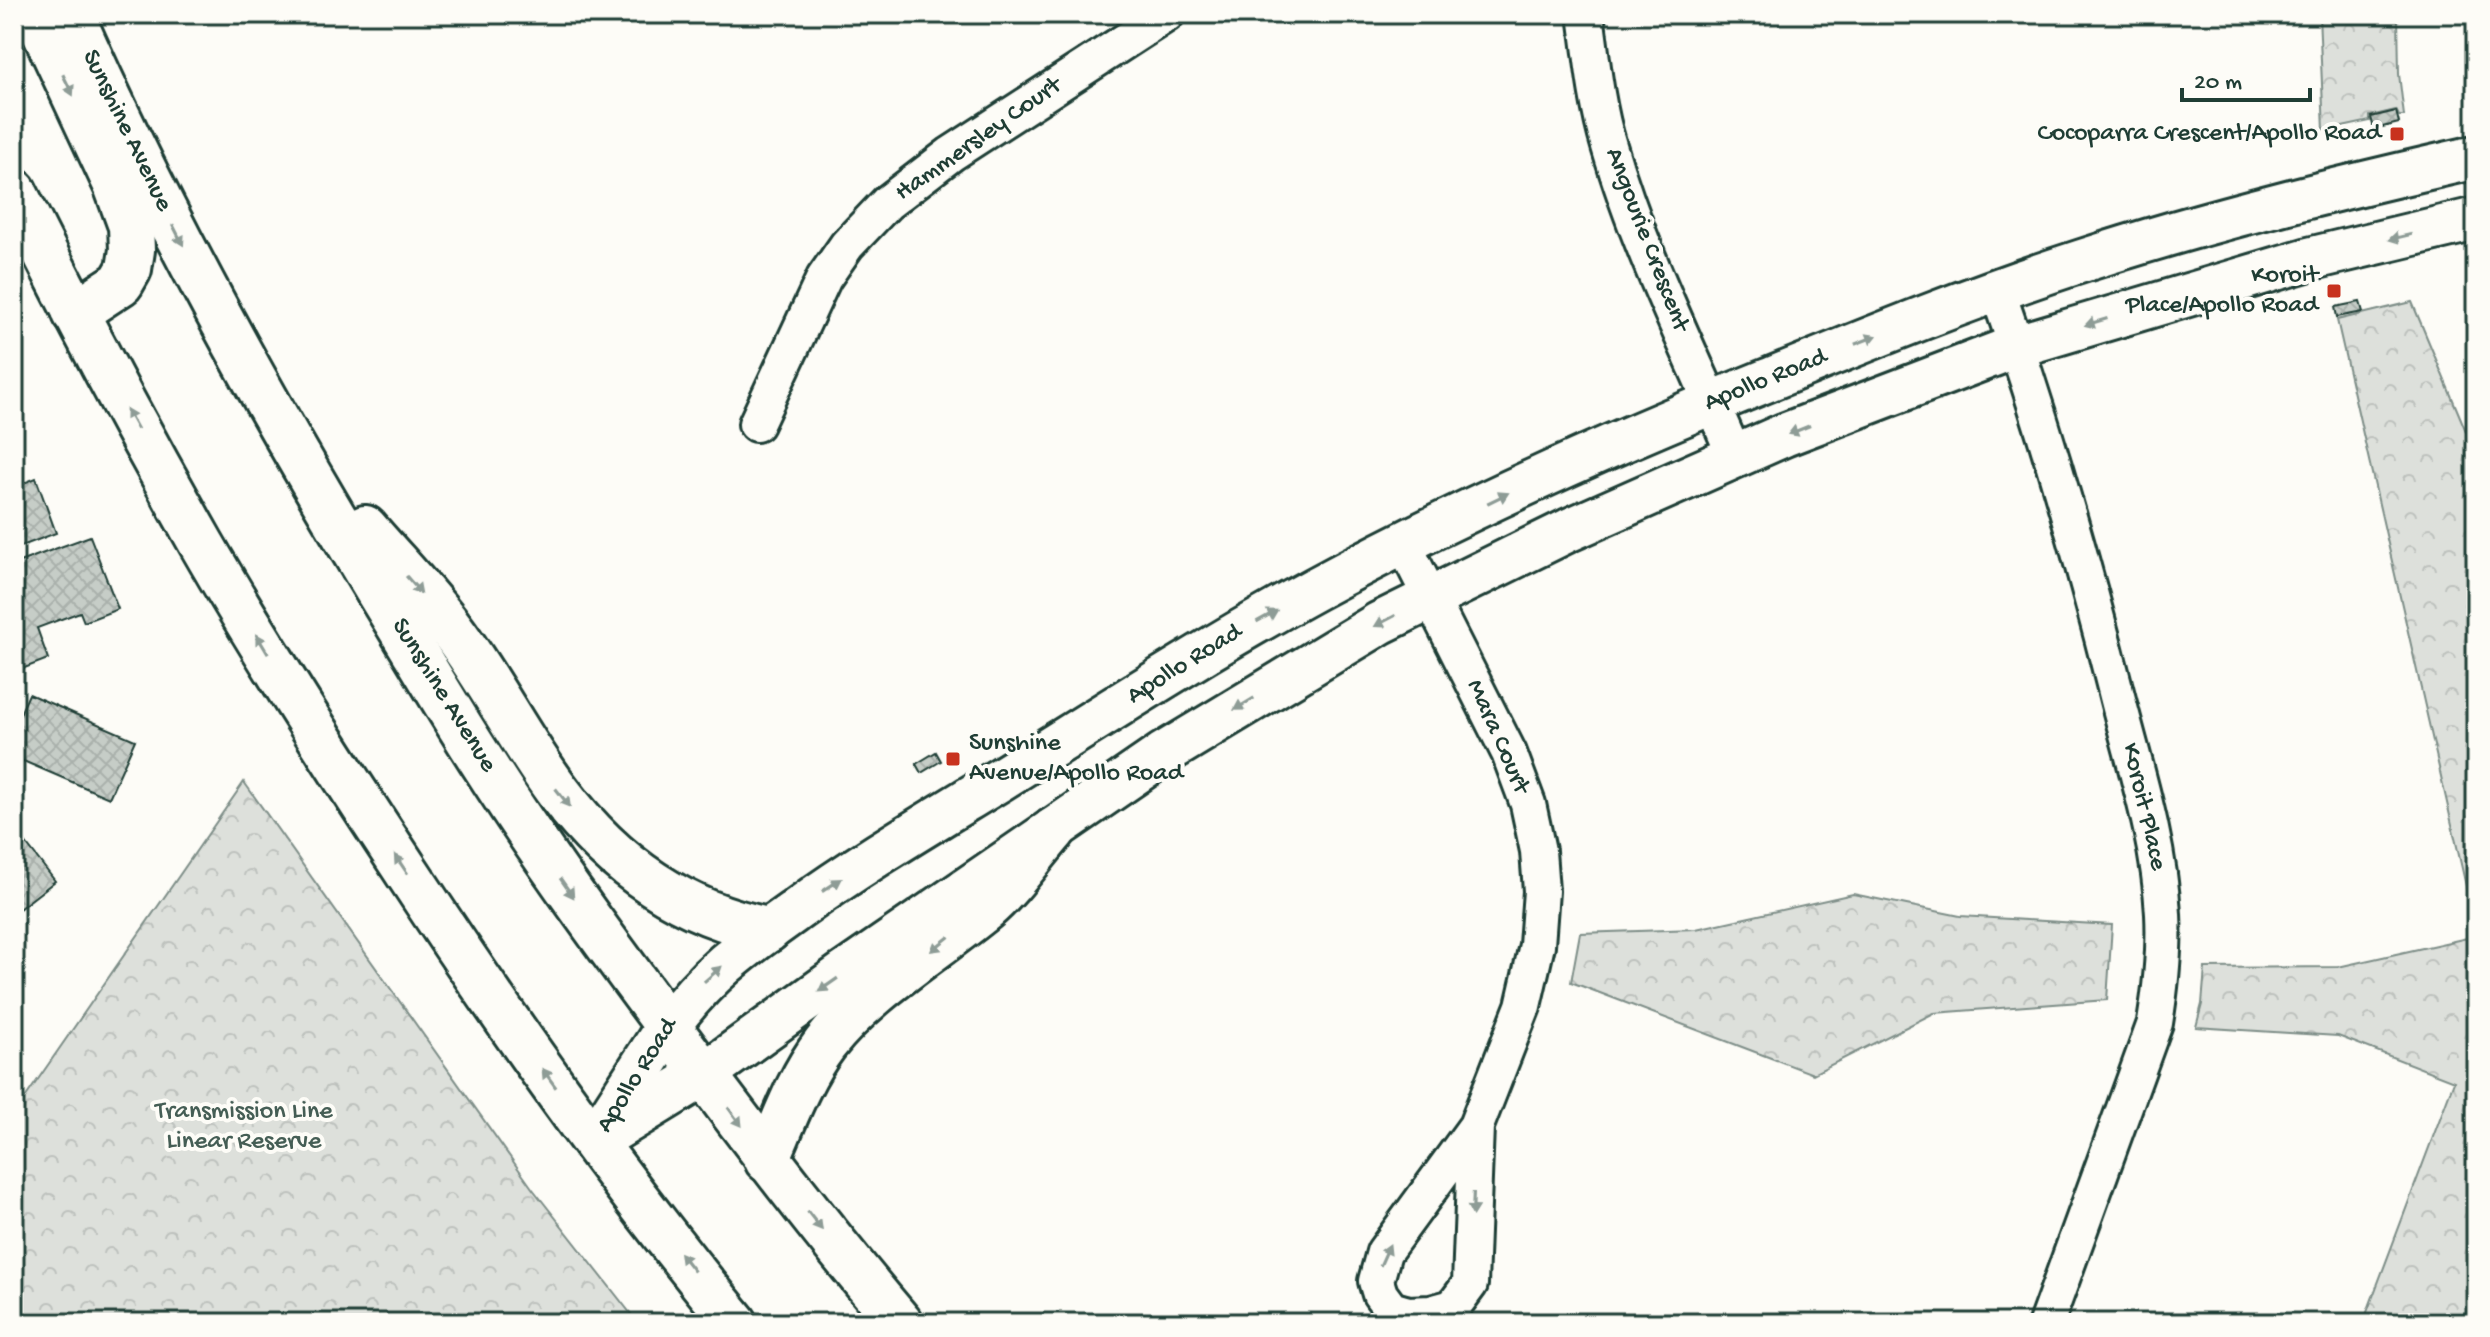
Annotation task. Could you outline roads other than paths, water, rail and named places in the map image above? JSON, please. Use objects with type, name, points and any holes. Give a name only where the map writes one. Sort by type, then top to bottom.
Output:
[{"type":"main road","points":[[36,14],[116,185],[131,226],[129,269],[121,283],[75,313]]},
{"type":"main road","name":"Sunshine Avenue","points":[[71,14],[107,97],[197,272],[290,441],[485,766],[555,870],[767,1160],[900,1323]]},
{"type":"main road","points":[[14,191],[75,313],[195,532],[293,696],[473,973],[644,1207],[735,1323]]},
{"type":"main road","points":[[290,441],[452,629],[559,793],[606,846],[682,903],[724,920],[768,930]]},
{"type":"main road","points":[[767,1160],[797,1093],[825,1044],[864,1005],[988,907],[1054,830]]},
{"type":"main road","name":"Apollo Road","points":[[595,1140],[668,1027]]},
{"type":"main road","name":"Apollo Road","points":[[595,1140],[704,1074]]},
{"type":"street","name":"Hammersley Court","points":[[756,424],[824,278],[847,245],[887,203],[951,154],[1167,14]]},
{"type":"street","name":"Angourie Crescent","points":[[1586,14],[1594,80],[1608,143],[1628,206],[1735,457]]},
{"type":"street","name":"Apollo Road","points":[[668,1027],[704,981],[746,945],[823,891],[1234,634],[1403,543],[1565,466],[1712,402],[1997,290],[2182,231],[2354,185],[2476,157]]},
{"type":"street","name":"Apollo Road","points":[[704,1074],[843,974],[1163,754],[1334,649],[1569,530],[1735,457],[2017,346],[2293,263],[2476,219]]},
{"type":"street","name":"Koroit Place","points":[[1997,290],[2082,558],[2150,827],[2163,912],[2162,982],[2155,1023],[2046,1323]]},
{"type":"street","name":"Mara Court","points":[[1403,543],[1509,753],[1528,804],[1538,851],[1541,891],[1537,945],[1523,1006],[1476,1126],[1384,1252],[1376,1281],[1380,1294],[1391,1309],[1408,1314],[1431,1313],[1453,1307],[1470,1284],[1476,1126]]},
{"type":"place","name":"Cocoparra Crescent/Apollo Road","points":[[2397,134]]},
{"type":"place","name":"Koroit Place/Apollo Road","points":[[2334,291]]},
{"type":"place","name":"Sunshine Avenue/Apollo Road","points":[[953,759]]},
{"type":"park label","name":"Transmission Line Linear Reserve","points":[[244,1127]]}]
